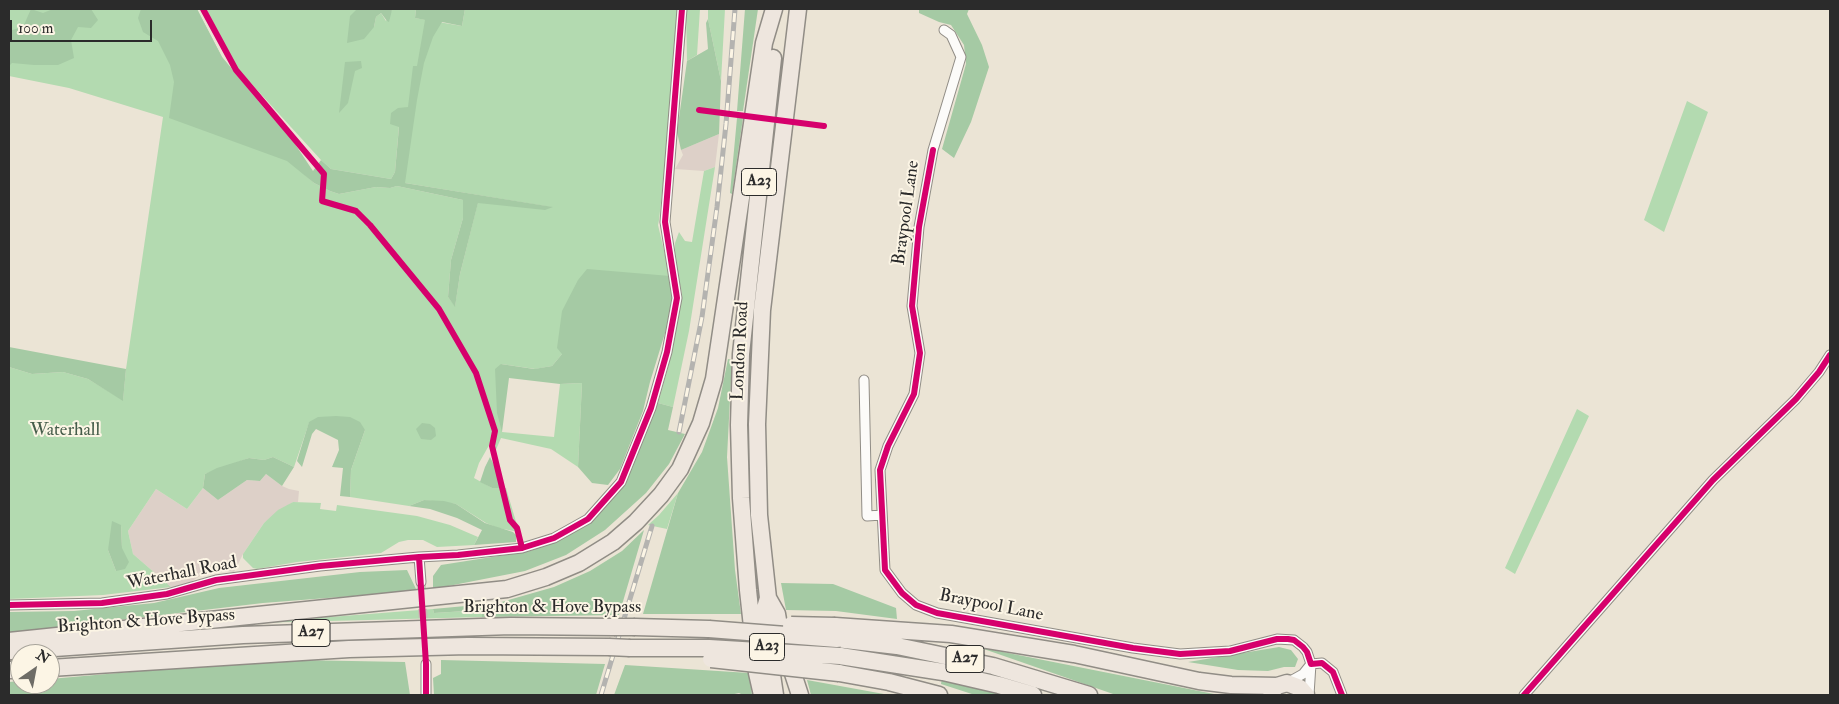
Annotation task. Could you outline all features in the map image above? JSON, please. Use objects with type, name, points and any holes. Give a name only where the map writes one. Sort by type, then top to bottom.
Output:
[{"type":"highway","points":[[9,641],[507,589],[546,578],[579,563],[613,542],[636,522],[661,495],[680,469],[701,423],[714,379],[764,43],[775,9]]},
{"type":"highway","name":"London Road","points":[[762,695],[757,673],[743,526],[739,424],[741,354],[774,45],[775,9]]},
{"type":"highway","name":"London Road","points":[[775,695],[763,615],[768,598],[759,515],[757,424],[762,310],[798,9]]},
{"type":"highway","points":[[768,598],[777,614],[781,637],[800,695]]},
{"type":"highway","name":"Brighton & Hove Bypass","points":[[9,651],[243,635],[511,626],[709,629],[769,624],[836,632]]},
{"type":"highway","name":"A27","points":[[836,632],[951,634],[1074,654],[1199,681],[1277,688]]},
{"type":"highway","name":"A27","points":[[836,632],[993,666],[1088,695]]},
{"type":"highway","name":"A27","points":[[60,667],[349,649],[468,646],[609,647],[710,653],[840,656],[943,672],[1033,695]]},
{"type":"highway","name":"A27","points":[[710,653],[889,682],[938,695]]},
{"type":"highway","points":[[1277,688],[1300,688],[1308,695]]},
{"type":"street","name":"Waterhall Road","points":[[9,605],[102,603],[167,594],[216,580],[320,566],[419,557],[458,556],[522,548],[554,538],[588,519],[621,482],[651,408],[667,352],[677,298],[665,222],[682,9]]},
{"type":"street","name":"Braypool Lane","points":[[944,30],[951,35],[960,57],[933,150],[920,219],[912,306],[920,353],[914,394],[888,446],[880,470],[886,570],[902,593],[916,604],[937,613],[1133,648],[1180,654],[1230,651],[1277,639],[1288,639],[1294,640],[1303,647],[1311,664]]},
{"type":"street","points":[[1524,695],[1713,480],[1796,399],[1819,372],[1830,355]]},
{"type":"street","points":[[864,380],[867,516],[882,515]]},
{"type":"street","points":[[419,557],[422,582]]},
{"type":"street","points":[[426,664],[426,695]]},
{"type":"street","points":[[1277,688],[1303,674],[1311,664]]},
{"type":"street","points":[[1308,695],[1311,664]]},
{"type":"street","points":[[1311,664],[1322,664],[1333,672],[1342,695]]},
{"type":"shaded area","points":[[719,134],[715,167],[704,171],[675,169],[683,155],[681,150]]},
{"type":"shaded area","points":[[266,474],[282,486],[299,491],[298,502],[293,502],[264,523],[243,554],[234,572],[221,570],[203,574],[186,585],[171,587],[133,554],[128,531],[156,489],[187,509],[203,488],[218,500],[247,480],[260,481]]},
{"type":"green space","name":"Waterhall","points":[[9,9],[197,9],[222,57],[293,141],[304,174],[314,183],[339,194],[376,187],[390,188],[397,186],[463,200],[463,218],[451,260],[448,297],[455,306],[460,274],[478,202],[551,207],[399,182],[399,126],[395,172],[391,179],[331,169],[238,69],[206,9],[357,9],[374,27],[376,17],[381,13],[386,21],[391,9],[416,9],[415,18],[462,26],[465,9],[679,9],[668,139],[658,225],[670,276],[562,354],[552,366],[535,369],[501,364],[502,432],[554,437],[560,384],[582,383],[578,467],[551,449],[501,438],[495,452],[492,440],[479,463],[474,478],[492,488],[506,488],[519,532],[498,528],[486,523],[456,504],[424,500],[409,506],[350,497],[351,470],[365,430],[309,423],[294,467],[273,457],[264,460],[249,458],[205,474],[203,488],[187,509],[156,489],[128,531],[133,554],[171,587],[103,595],[9,599],[9,367],[32,374],[63,372],[88,379],[123,400],[163,117],[69,88],[9,76]],"holes":[[[121,525],[122,548],[116,571],[108,550]]]},
{"type":"green space","points":[[31,9],[43,13],[53,9],[91,9],[98,20],[91,28],[78,27],[71,40],[74,58],[58,65],[12,63],[9,66],[9,31],[23,27]]},
{"type":"green space","points":[[141,9],[197,9],[222,57],[293,141],[313,171],[321,160],[331,169],[391,179],[395,172],[399,127],[390,124],[391,113],[398,108],[408,107],[413,66],[417,66],[425,20],[415,18],[416,9],[465,9],[462,26],[442,22],[433,37],[424,63],[405,183],[553,207],[545,210],[478,203],[460,274],[455,307],[448,297],[451,260],[463,218],[463,200],[397,186],[390,188],[376,187],[339,194],[314,183],[287,161],[169,118],[174,82],[170,65],[158,41],[143,32],[138,18]]},
{"type":"green space","points":[[357,9],[392,10],[389,22],[381,13],[376,17],[374,27],[364,39],[347,43],[350,16]]},
{"type":"green space","points":[[686,9],[700,9],[697,55],[687,61]]},
{"type":"green space","points":[[708,9],[725,9],[721,81],[708,19]]},
{"type":"green space","points":[[745,9],[758,9],[743,111],[737,111]]},
{"type":"green space","points":[[919,9],[969,9],[967,14],[982,45],[989,67],[971,122],[954,158],[942,149],[966,64],[964,45],[951,25],[919,13]]},
{"type":"green space","points":[[708,19],[721,81],[719,134],[681,150],[677,132],[687,61],[708,49],[706,23]]},
{"type":"green space","points":[[361,61],[362,68],[355,71],[348,103],[339,113],[345,62]]},
{"type":"green space","points":[[1687,101],[1708,112],[1664,232],[1644,220]]},
{"type":"green space","points":[[737,118],[743,118],[732,194],[730,193]]},
{"type":"green space","points":[[715,167],[689,331],[673,407],[658,403],[668,368],[682,294],[674,255],[675,243],[679,232],[685,241],[692,242],[704,171]]},
{"type":"green space","points":[[587,269],[670,276],[673,299],[669,320],[643,411],[620,469],[608,485],[592,483],[578,467],[582,383],[560,384],[509,378],[502,432],[497,413],[495,369],[501,364],[534,369],[552,366],[562,354],[557,348],[562,311],[578,280]]},
{"type":"green space","points":[[9,347],[126,369],[123,401],[88,379],[63,372],[32,374],[9,367]]},
{"type":"green space","points":[[728,359],[732,360],[727,457],[735,570],[741,614],[643,614],[678,493],[702,452],[718,408]]},
{"type":"green space","points":[[658,403],[673,407],[668,430],[685,434],[669,464],[646,493],[605,530],[566,555],[525,571],[433,589],[433,576],[441,565],[530,551],[562,539],[590,521],[624,483]]},
{"type":"green space","points":[[1577,409],[1589,416],[1515,574],[1505,568]]},
{"type":"green space","points":[[318,417],[350,417],[360,422],[365,430],[351,470],[350,497],[340,496],[343,468],[332,467],[339,450],[338,440],[316,429],[312,434],[302,467],[297,461],[309,422]]},
{"type":"green space","points":[[422,423],[430,424],[435,428],[436,436],[431,440],[421,439],[416,429]]},
{"type":"green space","points":[[273,457],[294,467],[282,486],[266,474],[260,481],[247,480],[218,500],[203,488],[205,474],[217,468],[249,458],[264,460]]},
{"type":"green space","points":[[490,457],[496,469],[500,488],[492,488],[480,482]]},
{"type":"green space","points":[[678,493],[667,529],[648,525],[659,515]]},
{"type":"green space","points":[[424,500],[456,504],[485,523],[513,532],[516,535],[516,542],[474,545],[482,530],[457,518],[430,509],[409,506]]},
{"type":"green space","points":[[293,502],[321,503],[320,509],[336,511],[337,505],[417,516],[450,525],[478,537],[474,545],[437,547],[423,540],[408,540],[399,542],[381,553],[253,568],[243,558],[243,554],[264,523],[278,510]]},
{"type":"green space","points":[[112,521],[121,525],[122,548],[129,562],[125,569],[116,571],[108,550]]},
{"type":"green space","points":[[644,530],[619,615],[482,617],[482,610],[434,613],[433,609],[498,603],[554,587],[590,571],[622,551]]},
{"type":"green space","points":[[407,570],[417,591],[263,603],[9,633],[9,612],[74,611],[154,603],[219,588],[360,572]]},
{"type":"green space","points":[[781,583],[833,584],[896,608],[897,619],[836,611],[786,610]]},
{"type":"green space","points":[[433,609],[434,613],[482,610],[482,617],[253,623]]},
{"type":"green space","points":[[978,647],[1199,691],[1219,695],[1116,695]]},
{"type":"green space","points":[[1279,647],[1291,650],[1298,659],[1295,667],[1284,667],[1268,671],[1238,670],[1188,662]]},
{"type":"green space","points":[[298,660],[405,662],[410,695],[9,695],[9,682],[10,694],[60,694],[60,678]]},
{"type":"green space","points":[[441,660],[605,664],[596,695],[434,695],[433,678],[441,674]]},
{"type":"green space","points":[[625,665],[749,673],[752,695],[739,693],[730,695],[614,695]]},
{"type":"green space","points":[[942,678],[1004,695],[975,695],[941,684]]},
{"type":"green space","points":[[807,680],[884,694],[887,695],[811,695]]},
{"type":"tunnel","points":[[421,582],[424,632]]},
{"type":"railway","points":[[679,432],[702,317],[717,207],[735,9]]},
{"type":"railway","points":[[601,695],[652,526]]},
{"type":"cycle path","points":[[203,9],[236,70],[324,174],[322,201],[356,211],[370,225],[439,309],[476,373],[495,431],[492,446],[510,520],[517,528],[522,548]]},
{"type":"cycle path","points":[[9,605],[102,603],[167,594],[216,580],[320,566],[522,548],[554,538],[588,519],[621,482],[651,408],[667,352],[677,298],[665,222],[682,9]]},
{"type":"cycle path","points":[[699,110],[824,126]]},
{"type":"cycle path","points":[[933,150],[919,227],[912,306],[920,353],[914,394],[888,446],[880,470],[885,570],[902,593],[916,605],[937,613],[1133,648],[1180,654],[1230,651],[1277,639],[1294,640],[1307,652],[1311,664],[1322,663],[1333,672],[1342,695]]},
{"type":"cycle path","points":[[1524,695],[1713,480],[1796,399],[1819,372],[1830,355]]},
{"type":"cycle path","points":[[419,557],[426,664],[426,695]]}]
